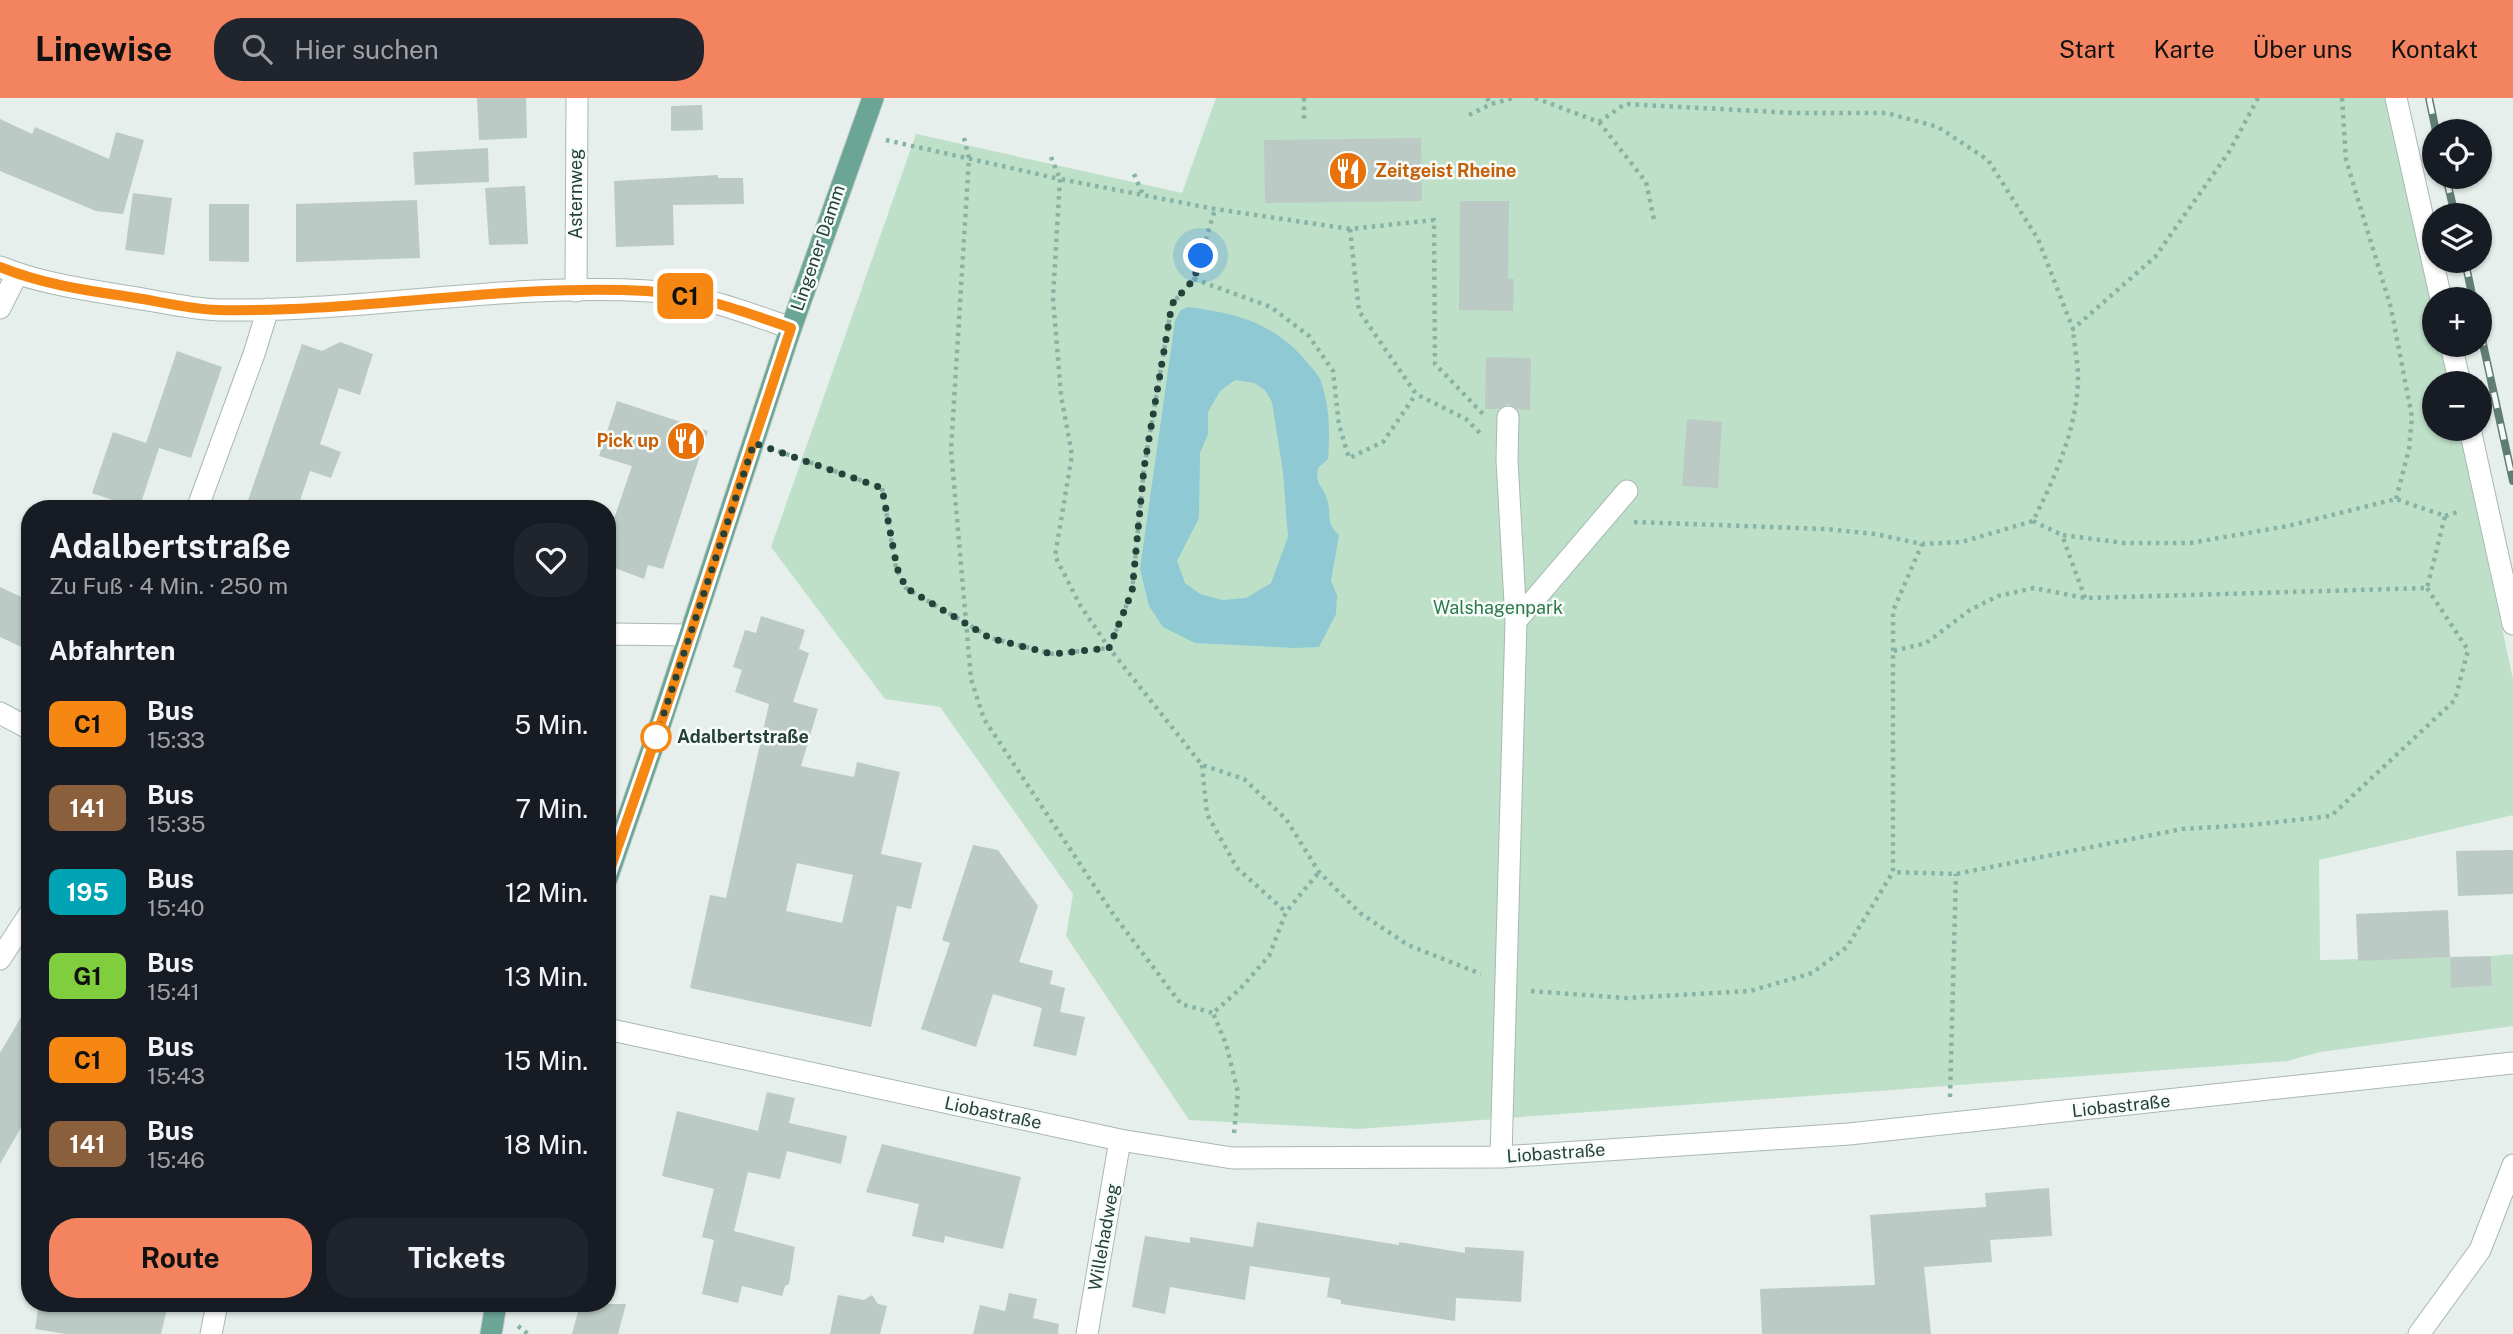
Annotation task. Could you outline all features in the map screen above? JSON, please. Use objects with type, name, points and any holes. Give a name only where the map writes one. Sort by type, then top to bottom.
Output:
[{"type":"main road","name":"Lingener Damm","points":[[616,836],[690,635],[791,328],[873,98]]},
{"type":"main road","points":[[491,1334],[495,1312]]},
{"type":"street","name":"Asternweg","points":[[576,291],[577,98]]},
{"type":"street","points":[[2396,98],[2438,287]]},
{"type":"street","points":[[0,308],[9,270],[86,290],[215,310],[576,291],[648,291],[710,300],[791,328]]},
{"type":"street","points":[[200,500],[268,309]]},
{"type":"street","points":[[1501,1157],[1516,621],[1507,460],[1508,417]]},
{"type":"street","points":[[2473,441],[2513,624]]},
{"type":"street","points":[[1516,621],[1627,491]]},
{"type":"street","points":[[616,634],[690,635]]},
{"type":"street","points":[[0,713],[21,724]]},
{"type":"street","points":[[0,959],[21,927]]},
{"type":"street","name":"Liobastraße","points":[[616,1032],[1121,1140],[1232,1158],[1501,1157],[1849,1134],[2513,1063]]},
{"type":"street","name":"Willehadweg","points":[[1087,1334],[1121,1140]]},
{"type":"street","points":[[2419,1334],[2480,1250],[2513,1165]]},
{"type":"street","points":[[211,1334],[215,1312]]},
{"type":"path","points":[[1304,98],[1304,120]]},
{"type":"path","points":[[1487,98],[1491,104]]},
{"type":"path","points":[[1469,115],[1491,104],[1513,98]]},
{"type":"path","points":[[1535,98],[1599,122],[1646,183],[1655,224]]},
{"type":"path","points":[[2073,329],[2155,257],[2229,152],[2258,98]]},
{"type":"path","points":[[2342,98],[2346,160],[2391,308],[2412,417],[2409,449],[2396,499]]},
{"type":"path","points":[[1599,122],[1625,104],[1795,113],[1887,113],[1938,127],[1988,160],[2038,239],[2073,329],[2078,373],[2072,422],[2058,472],[2033,521]]},
{"type":"path","points":[[858,134],[1060,179],[1215,209],[1350,229],[1434,220],[1435,364],[1480,414],[1508,417]]},
{"type":"path","points":[[964,138],[969,158],[951,450],[971,679],[984,719],[1113,914],[1181,1004],[1213,1013]]},
{"type":"path","points":[[1051,157],[1060,179],[1053,298],[1061,396],[1072,455],[1055,556],[1080,605],[1109,648],[1202,765],[1207,814],[1237,868],[1286,912]]},
{"type":"path","points":[[1134,174],[1144,196]]},
{"type":"path","points":[[1109,648],[1132,592],[1144,468],[1172,304],[1194,279],[1215,209]]},
{"type":"path","points":[[1350,229],[1359,311],[1416,394],[1466,419],[1507,460]]},
{"type":"path","points":[[1194,279],[1271,307],[1309,336],[1333,371],[1339,425],[1349,458],[1383,442],[1416,394]]},
{"type":"path","points":[[754,443],[882,488],[897,568],[906,588],[990,638],[1052,654],[1109,648]]},
{"type":"path","points":[[1602,520],[1826,529],[1875,534],[1922,544],[1962,542],[2033,521],[2062,535],[2124,543],[2190,543],[2288,526],[2396,499],[2445,516],[2427,588],[2468,650],[2455,700],[2331,816],[2250,825],[2182,828],[1956,874],[1893,872]]},
{"type":"path","points":[[2062,535],[2085,598]]},
{"type":"path","points":[[1202,765],[1244,779],[1286,818],[1319,872],[1360,914],[1408,945],[1478,972],[1505,989],[1626,998],[1750,991],[1812,973],[1847,947],[1893,872],[1894,611],[1922,544]]},
{"type":"path","points":[[1892,651],[1926,643],[1970,610],[1998,596],[2034,588],[2085,598],[2427,588]]},
{"type":"path","points":[[1213,1013],[1240,989],[1269,956],[1286,912],[1319,872]]},
{"type":"path","points":[[1949,1124],[1956,874]]},
{"type":"path","points":[[1213,1013],[1226,1044],[1238,1092],[1232,1158]]},
{"type":"green space","name":"Walshagenpark","points":[[1216,98],[2387,98],[2422,261],[2422,273],[2425,273],[2428,287],[2422,287],[2422,357],[2443,357],[2446,371],[2422,371],[2422,441],[2462,441],[2513,679],[2513,815],[2319,860],[2320,960],[2450,957],[2452,988],[2492,986],[2491,956],[2513,954],[2513,1026],[2320,1052],[2287,1061],[1358,1129],[1189,1120],[1066,936],[1073,894],[940,707],[885,699],[771,547],[916,134],[1182,193]]},
{"type":"water","points":[[1187,307],[1238,316],[1253,322],[1281,337],[1294,348],[1320,379],[1327,409],[1329,439],[1328,459],[1318,468],[1317,478],[1327,499],[1330,522],[1339,535],[1331,581],[1337,595],[1336,614],[1319,647],[1195,643],[1163,627],[1149,606],[1140,569],[1175,321],[1180,311]],"holes":[[[1235,380],[1254,383],[1265,390],[1272,402],[1283,472],[1288,537],[1271,583],[1246,598],[1222,600],[1200,594],[1185,583],[1177,561],[1199,518],[1200,453],[1208,434],[1208,412],[1220,391]]]},
{"type":"building","points":[[477,98],[526,98],[527,138],[479,140]]},
{"type":"building","points":[[702,105],[703,130],[671,131],[671,106]]},
{"type":"building","points":[[0,119],[32,134],[35,127],[109,159],[116,132],[144,140],[123,214],[96,211],[0,171]]},
{"type":"building","points":[[1421,138],[1422,201],[1265,203],[1264,140]]},
{"type":"building","points":[[488,148],[489,182],[415,185],[413,152]]},
{"type":"building","points":[[718,175],[718,178],[743,178],[744,204],[673,205],[674,245],[616,247],[614,181]]},
{"type":"building","points":[[525,186],[528,244],[489,245],[485,188]]},
{"type":"building","points":[[133,193],[172,198],[164,255],[125,250]]},
{"type":"building","points":[[417,200],[420,258],[296,262],[296,204]]},
{"type":"building","points":[[1460,201],[1509,201],[1508,279],[1514,279],[1513,311],[1459,310]]},
{"type":"building","points":[[209,204],[249,204],[249,262],[209,261]]},
{"type":"building","points":[[340,342],[373,354],[360,395],[339,388],[320,444],[341,452],[331,478],[310,471],[300,500],[248,500],[302,344],[322,351]]},
{"type":"building","points":[[177,351],[222,367],[191,458],[159,448],[142,500],[113,500],[92,493],[113,432],[146,443]]},
{"type":"building","points":[[1486,357],[1531,358],[1530,410],[1518,409],[1508,404],[1498,409],[1485,409]]},
{"type":"building","points":[[617,401],[708,431],[663,569],[648,565],[644,579],[616,568],[616,513],[632,466],[599,456]]},
{"type":"building","points":[[1687,419],[1722,422],[1718,488],[1682,486]]},
{"type":"building","points":[[0,587],[21,597],[21,647],[0,637]]},
{"type":"building","points":[[761,616],[805,630],[799,649],[809,653],[793,702],[818,709],[801,766],[854,777],[857,762],[900,772],[881,854],[922,863],[911,909],[897,906],[871,1027],[690,988],[710,895],[726,898],[769,704],[735,692],[742,670],[733,667],[745,630],[756,633]],"holes":[[[797,863],[853,875],[842,923],[786,911]]]},
{"type":"building","points":[[973,845],[998,850],[1038,906],[1019,962],[1053,971],[1050,984],[1065,988],[1060,1012],[1085,1017],[1076,1056],[1033,1046],[1042,1008],[993,994],[976,1047],[921,1029],[950,943],[942,940]]},
{"type":"building","points":[[2513,850],[2513,894],[2458,896],[2456,851]]},
{"type":"building","points":[[2448,910],[2450,957],[2358,961],[2356,914]]},
{"type":"building","points":[[2491,956],[2492,986],[2451,988],[2450,957]]},
{"type":"building","points":[[21,1017],[21,1128],[0,1164],[0,1053]]},
{"type":"building","points":[[767,1092],[795,1098],[789,1123],[847,1136],[841,1164],[787,1151],[780,1179],[748,1172],[734,1231],[795,1247],[789,1284],[785,1286],[782,1296],[742,1286],[738,1303],[702,1294],[714,1240],[702,1237],[714,1189],[662,1176],[677,1111],[758,1131]]},
{"type":"building","points":[[882,1144],[1021,1177],[1003,1249],[945,1236],[944,1243],[912,1236],[919,1204],[866,1192]]},
{"type":"building","points":[[2049,1188],[2052,1236],[1990,1240],[1992,1262],[1924,1267],[1931,1334],[1762,1334],[1760,1289],[1875,1285],[1870,1215],[1986,1207],[1985,1193]]},
{"type":"building","points":[[1257,1222],[1465,1253],[1465,1247],[1524,1251],[1521,1302],[1456,1298],[1455,1321],[1341,1304],[1341,1300],[1327,1297],[1330,1278],[1250,1266],[1245,1300],[1170,1287],[1165,1314],[1132,1307],[1145,1236],[1190,1243],[1190,1237],[1253,1247]]},
{"type":"building","points":[[1009,1293],[1037,1299],[1033,1318],[1059,1324],[1058,1334],[973,1334],[980,1305],[1005,1311]]},
{"type":"building","points":[[838,1295],[864,1300],[872,1295],[878,1304],[887,1306],[880,1334],[830,1334]]},
{"type":"building","points":[[616,1304],[626,1304],[618,1334],[572,1334],[578,1312],[616,1312]]},
{"type":"building","points":[[38,1312],[166,1312],[161,1334],[66,1334],[35,1329]]},
{"type":"railway","points":[[2429,98],[2433,119]]},
{"type":"railway","points":[[2449,189],[2452,203]]},
{"type":"railway","points":[[2468,273],[2470,287]]},
{"type":"railway","points":[[2486,357],[2513,481]]},
{"type":"bus line","name":"C1","points":[[0,267],[17,274],[86,290],[215,310],[524,293],[648,291],[710,300],[791,328],[616,852]]},
{"type":"place","name":"Zeitgeist Rheine","points":[[1348,171]]},
{"type":"place","name":"Pick up","points":[[686,441]]},
{"type":"place","name":"Adalbertstraße","points":[[656,737]]},
{"type":"route","points":[[656,737],[754,443],[882,488],[897,568],[906,588],[990,638],[1052,654],[1109,648],[1132,592],[1144,468],[1172,304],[1194,279],[1201,256]]}]
